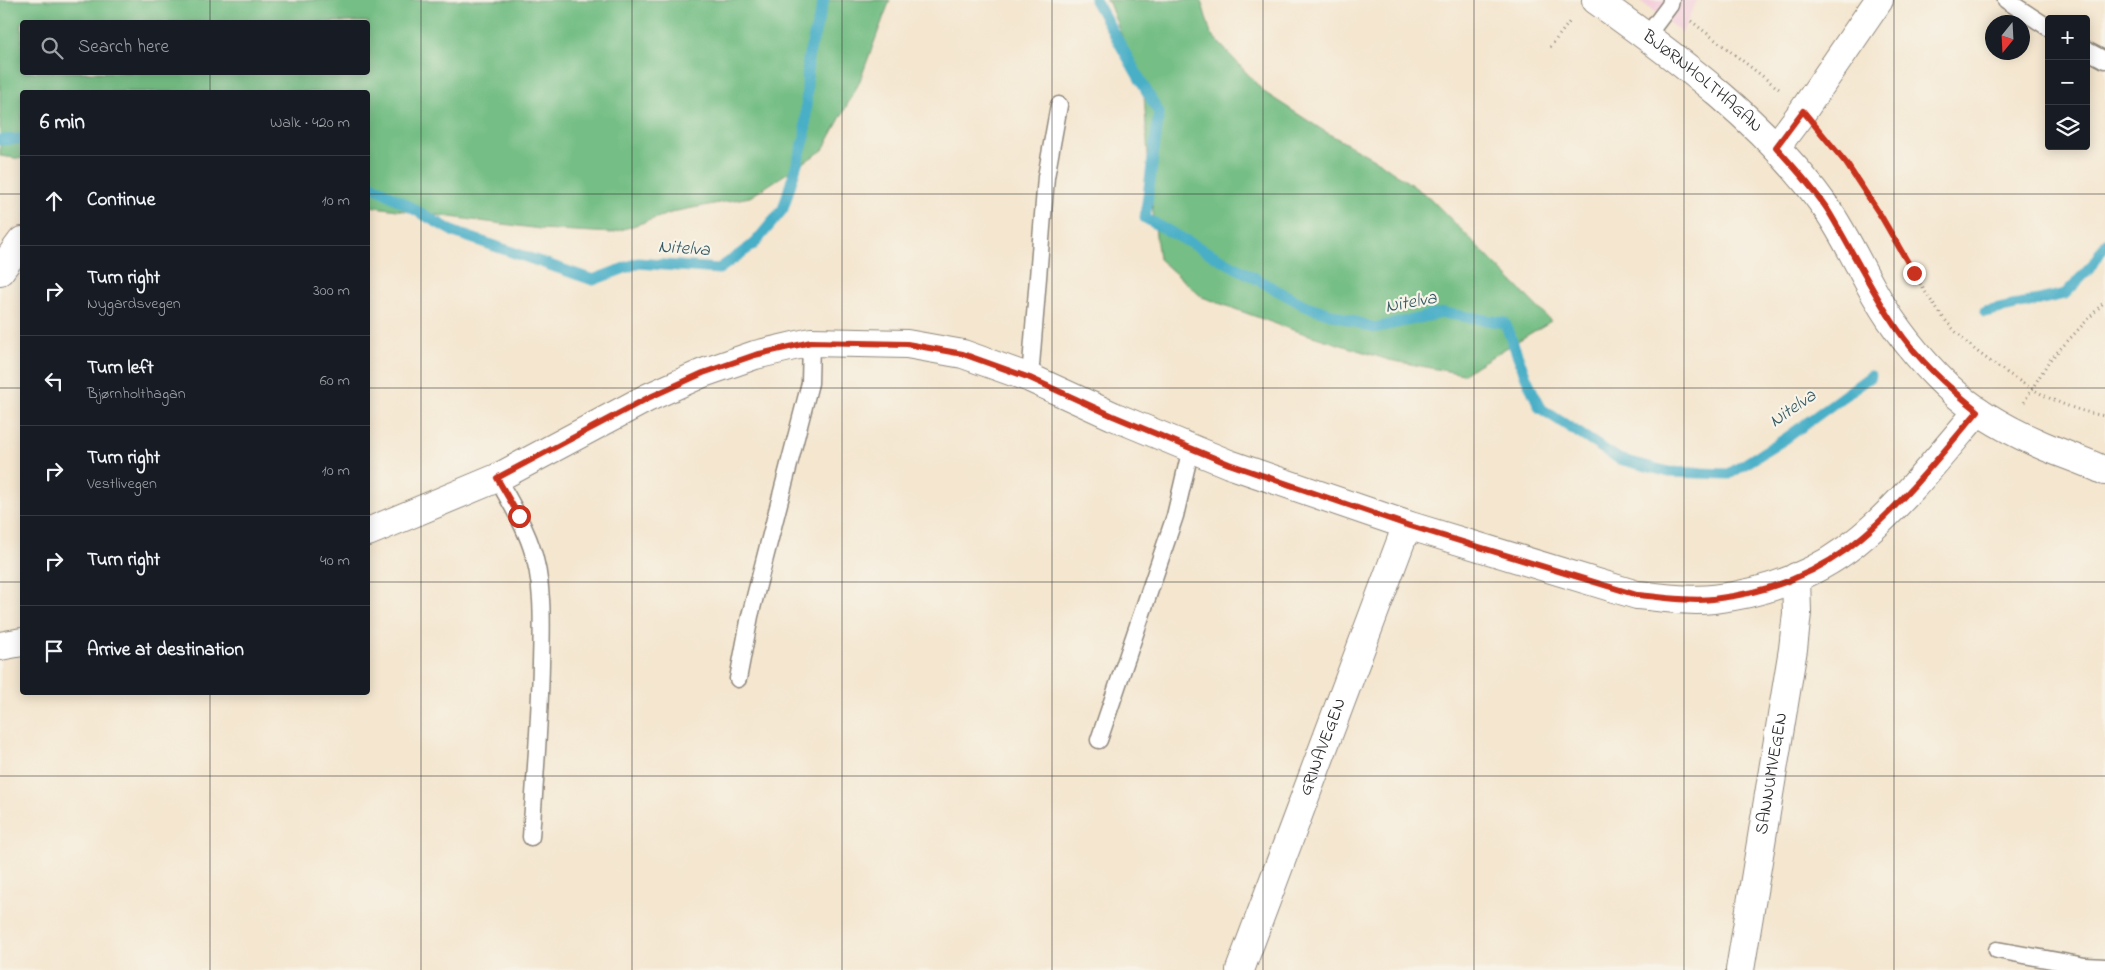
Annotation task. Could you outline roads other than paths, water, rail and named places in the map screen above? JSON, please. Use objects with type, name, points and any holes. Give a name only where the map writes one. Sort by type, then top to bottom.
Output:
[{"type":"street","name":"BJØRNHOLTHAGAN","points":[[1596,0],[1646,36],[1735,108],[1776,147],[1804,178],[1828,210],[1896,328],[1948,386],[1978,411],[2019,435],[2099,465]]},
{"type":"street","points":[[1776,147],[1879,0]]},
{"type":"street","points":[[0,271],[20,243]]},
{"type":"street","points":[[370,531],[497,478],[648,398],[703,373],[755,355],[811,342],[907,344],[963,354],[1030,378],[1113,416],[1229,464],[1407,525],[1637,595],[1676,599],[1711,599],[1765,589],[1796,577],[1835,558],[1863,537],[1913,485],[1978,411]]},
{"type":"street","name":"GRINAVEGEN","points":[[1240,970],[1407,525]]},
{"type":"street","name":"SANNUMVEGEN","points":[[1740,970],[1793,649],[1797,613],[1796,577]]},
{"type":"street","points":[[0,646],[20,642]]},
{"type":"lane","points":[[2006,0],[2045,25]]},
{"type":"lane","points":[[1646,36],[1671,3]]},
{"type":"lane","points":[[2090,52],[2105,60]]},
{"type":"lane","points":[[1030,378],[1046,176],[1059,104]]},
{"type":"lane","points":[[738,679],[750,616],[810,382],[811,342]]},
{"type":"lane","points":[[1099,740],[1175,516],[1190,448]]},
{"type":"lane","points":[[497,478],[519,516],[532,548],[540,593],[542,619],[540,690],[531,837]]},
{"type":"lane","points":[[1997,950],[2065,963],[2105,967]]},
{"type":"waterway","name":"Nitelva","points":[[370,184],[454,232],[593,280],[638,263],[719,269],[754,244],[783,209],[805,137],[808,58],[824,0]]},
{"type":"waterway","name":"Nitelva","points":[[1095,0],[1159,113],[1145,218],[1306,306],[1374,328],[1443,313],[1505,323],[1540,408],[1619,459],[1669,472],[1729,474],[1785,439],[1871,376]]},
{"type":"waterway","name":"Nitelva","points":[[0,140],[20,139]]},
{"type":"waterway","name":"Nitelva","points":[[1985,312],[2065,294],[2092,266],[2105,244]]}]
